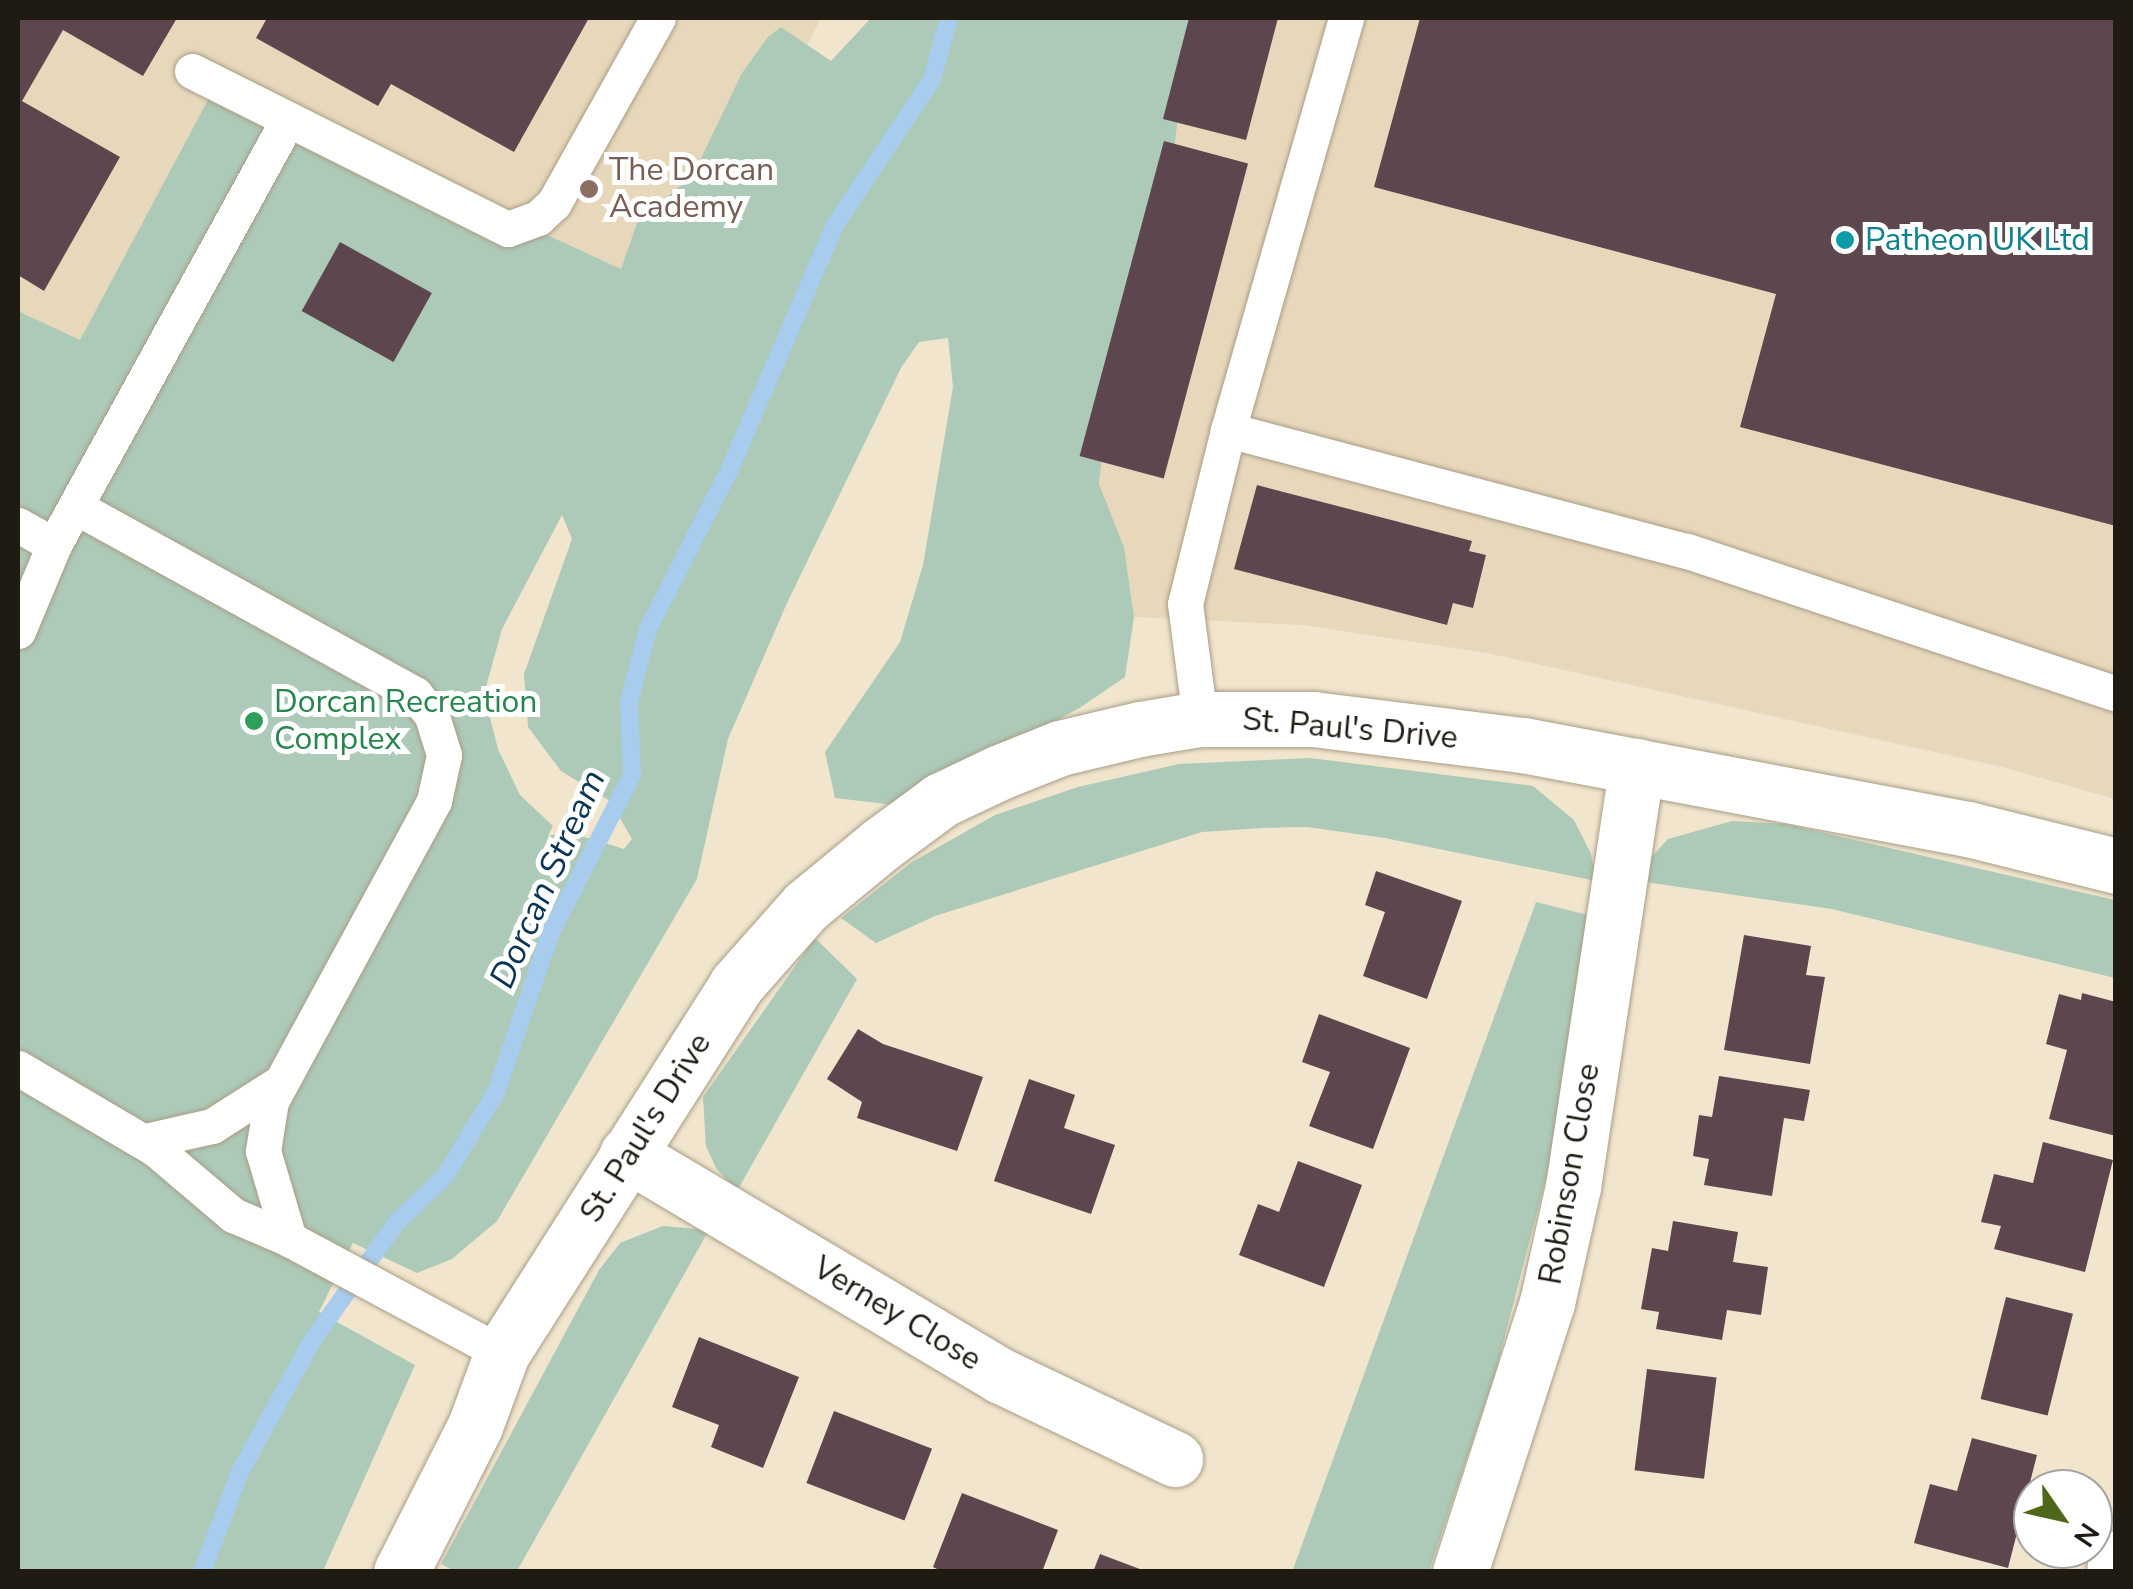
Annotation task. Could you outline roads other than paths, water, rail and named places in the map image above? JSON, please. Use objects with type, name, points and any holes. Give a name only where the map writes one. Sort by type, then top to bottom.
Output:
[{"type":"street","name":"St. Paul's Drive","points":[[401,1572],[475,1426],[502,1353],[736,985],[806,906],[941,800],[1060,748],[1200,719],[1313,719],[1523,745],[1968,829],[2116,866]]},
{"type":"street","name":"Robinson Close","points":[[1460,1572],[1546,1303],[1573,1187],[1637,766]]},
{"type":"street","name":"Verney Close","points":[[627,1154],[1001,1376],[1176,1459]]},
{"type":"street","points":[[2114,1572],[2116,1558]]},
{"type":"lane","points":[[192,71],[508,229],[538,218],[554,203],[658,18]]},
{"type":"lane","points":[[1200,719],[1185,604],[1228,430],[1346,18]]},
{"type":"lane","points":[[18,631],[54,545],[288,120]]},
{"type":"lane","points":[[1228,430],[1686,551],[2116,694]]},
{"type":"lane","points":[[76,507],[414,694],[432,716],[444,755],[434,801],[281,1082],[264,1126],[263,1151],[301,1246]]},
{"type":"lane","points":[[18,525],[54,545]]},
{"type":"lane","points":[[18,1068],[145,1142],[233,1215],[301,1246],[502,1353]]},
{"type":"lane","points":[[145,1142],[212,1126],[281,1082]]},
{"type":"waterway","name":"Dorcan Stream","points":[[202,1572],[240,1472],[312,1341],[397,1222],[446,1175],[497,1090],[550,934],[632,775],[629,702],[648,629],[729,471],[836,223],[932,79],[949,18]]},
{"type":"place","name":"The Dorcan Academy","points":[[589,189]]},
{"type":"place","name":"Patheon UK Ltd","points":[[1845,240]]},
{"type":"place","name":"Dorcan Recreation Complex","points":[[254,721]]}]
